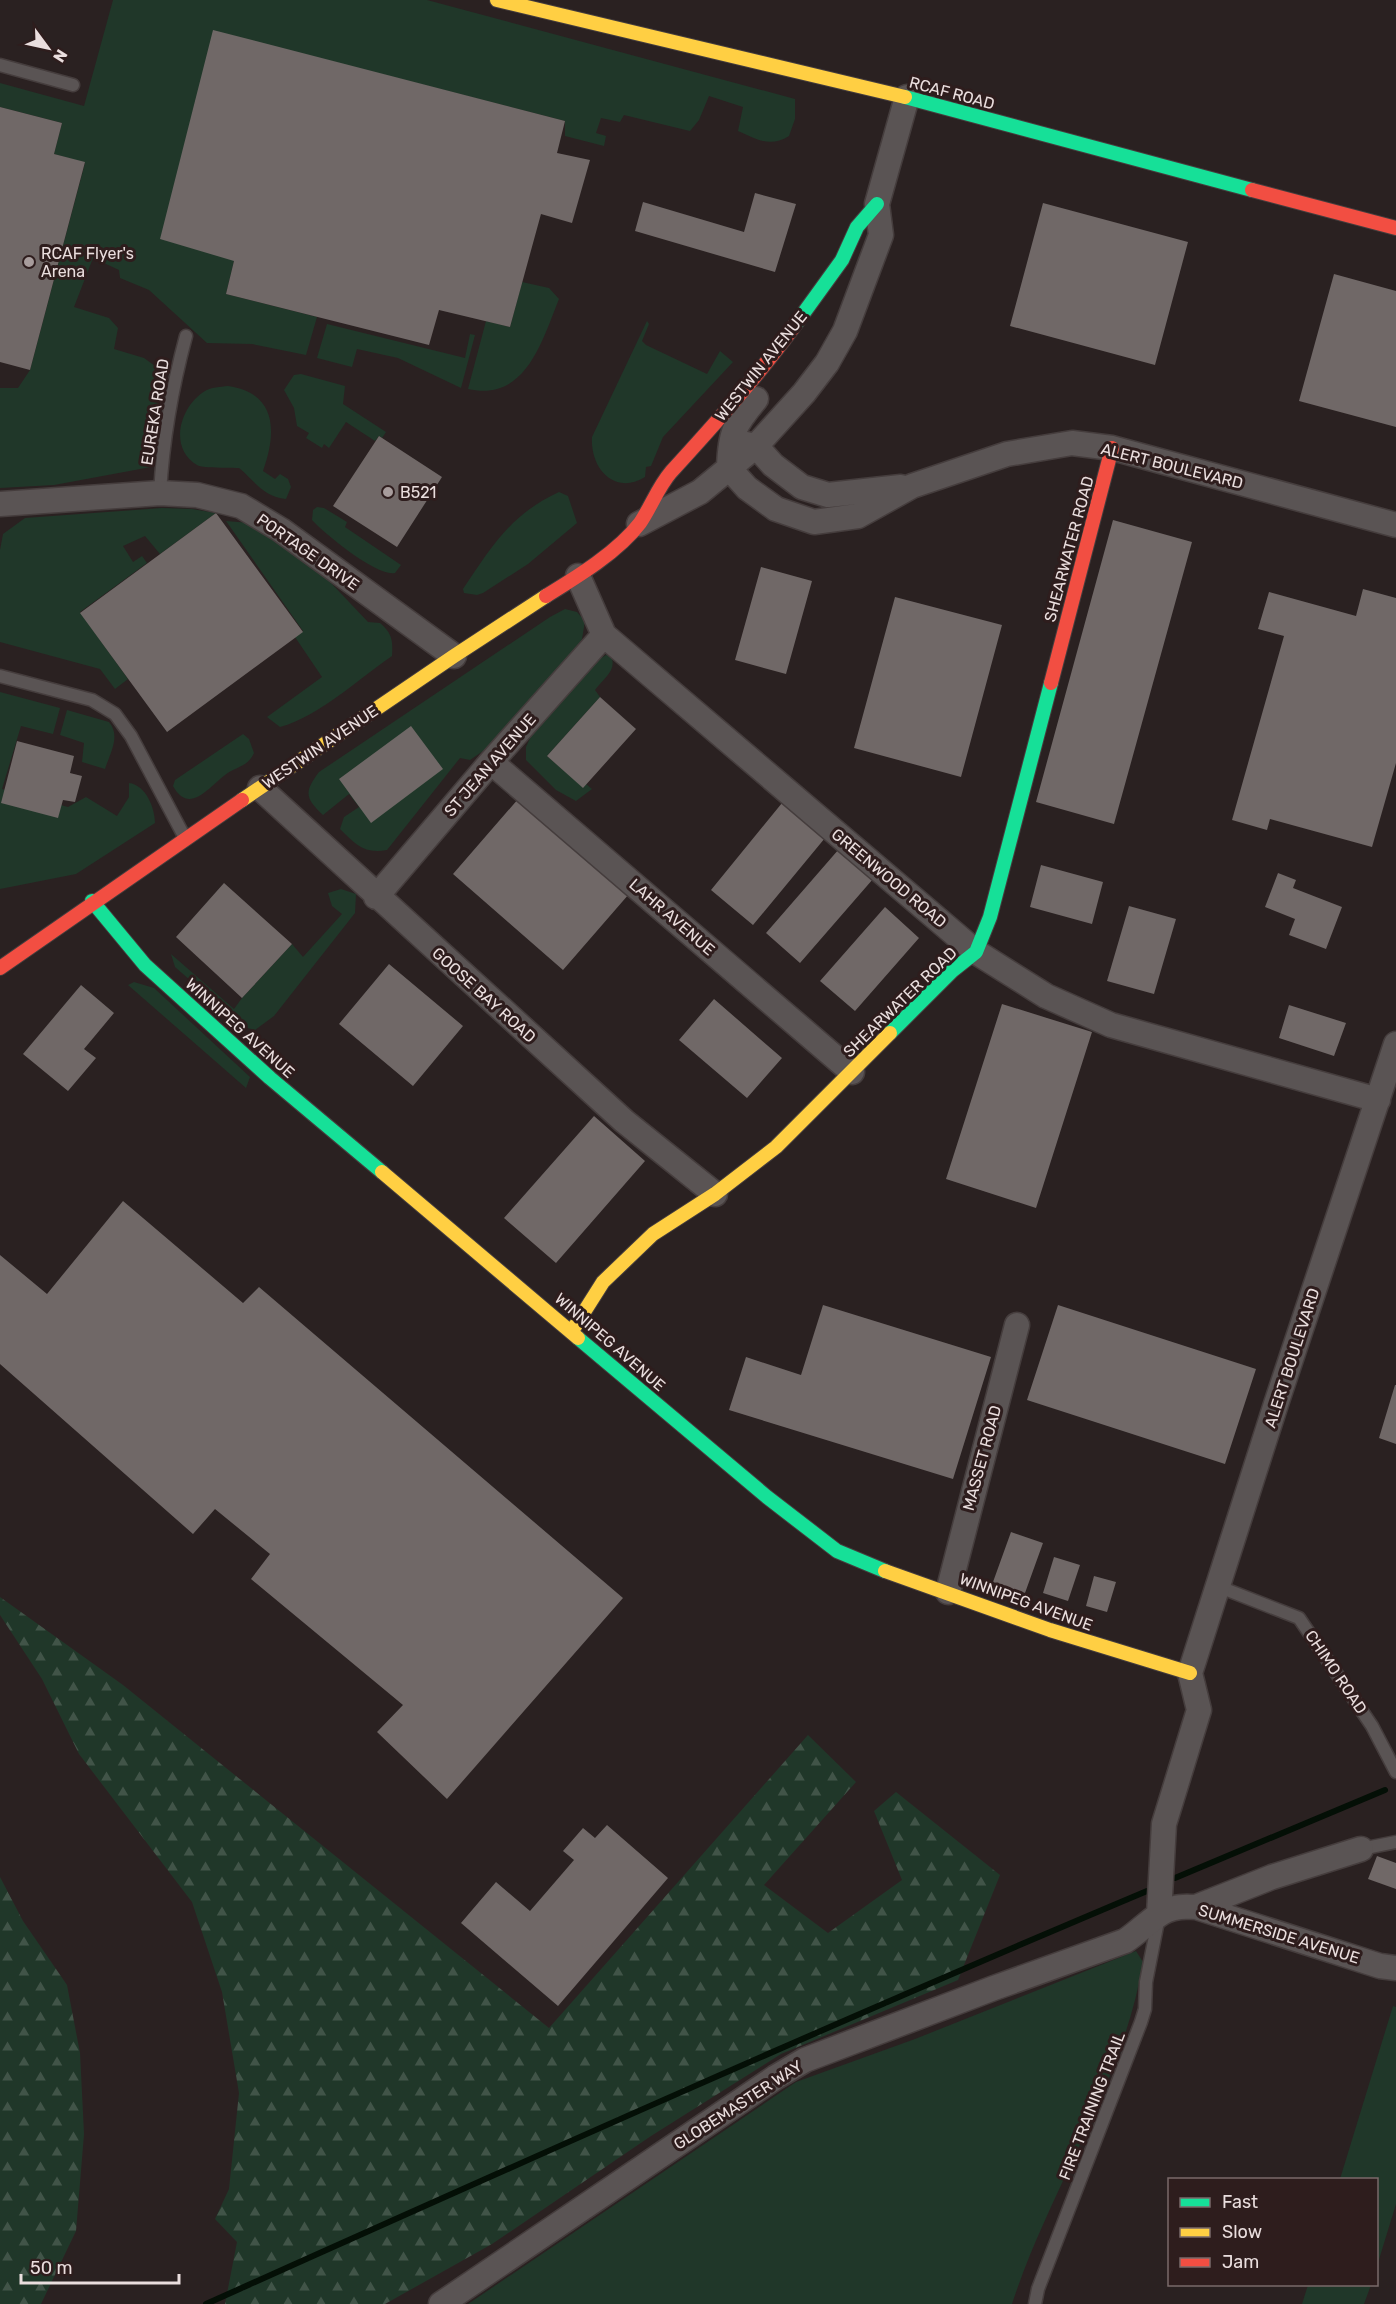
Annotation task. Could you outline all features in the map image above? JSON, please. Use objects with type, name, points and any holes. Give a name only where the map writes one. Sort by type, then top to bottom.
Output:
[{"type":"street","name":"RCAF ROAD","points":[[511,2],[907,98],[1396,228]]},
{"type":"street","name":"WESTWIN AVENUE","points":[[639,524],[700,492],[756,446],[804,393],[827,363],[844,331],[881,235],[877,204],[907,98]]},
{"type":"street","name":"WESTWIN AVENUE","points":[[0,968],[92,901],[454,656],[578,576],[618,545],[639,524],[669,475],[777,350],[824,288],[842,260],[857,227],[877,204]]},
{"type":"street","points":[[729,468],[729,441],[739,420],[773,378],[777,350]]},
{"type":"street","points":[[698,444],[729,441],[756,446]]},
{"type":"street","name":"ALERT BOULEVARD","points":[[729,468],[747,488],[776,509],[814,522],[858,516],[912,486],[1008,454],[1072,443],[1112,448],[1396,525]]},
{"type":"street","name":"ALERT BOULEVARD","points":[[756,446],[773,465],[802,486],[828,495],[912,486]]},
{"type":"street","name":"SHEARWATER ROAD","points":[[572,1331],[603,1282],[653,1234],[715,1194],[776,1146],[952,971],[976,952],[990,916],[1112,448]]},
{"type":"street","name":"PORTAGE DRIVE","points":[[0,505],[160,493],[197,495],[241,506],[281,531],[454,656]]},
{"type":"street","name":"GREENWOOD ROAD","points":[[578,576],[604,635],[976,952],[1046,996],[1111,1026],[1378,1100]]},
{"type":"street","name":"ST JEAN AVENUE","points":[[376,897],[491,762],[604,635]]},
{"type":"street","name":"LAHR AVENUE","points":[[491,762],[852,1072]]},
{"type":"street","name":"GOOSE BAY ROAD","points":[[260,788],[376,897],[624,1121],[715,1194]]},
{"type":"street","name":"WINNIPEG AVENUE","points":[[92,901],[145,965],[270,1078],[767,1497],[837,1551],[1050,1630],[1190,1673]]},
{"type":"street","name":"ALERT BOULEVARD","points":[[1190,1673],[1396,1044]]},
{"type":"street","name":"MASSET ROAD","points":[[948,1592],[1017,1325]]},
{"type":"street","points":[[1159,1914],[1164,1824],[1199,1710],[1190,1673]]},
{"type":"street","points":[[1196,1907],[1272,1877],[1361,1849]]},
{"type":"street","name":"SUMMERSIDE AVENUE","points":[[1159,1914],[1174,1908],[1196,1907],[1351,1957],[1396,1968]]},
{"type":"street","name":"GLOBEMASTER WAY","points":[[441,2304],[805,2060],[1125,1941],[1140,1932],[1159,1914]]},
{"type":"lane","points":[[0,65],[73,85]]},
{"type":"lane","name":"EUREKA ROAD","points":[[160,493],[162,460],[174,378],[186,336]]},
{"type":"lane","points":[[0,676],[92,700],[115,714],[131,736],[185,838]]},
{"type":"lane","name":"CHIMO ROAD","points":[[1217,1586],[1299,1618],[1366,1717],[1396,1772]]},
{"type":"lane","points":[[1361,1849],[1396,1842]]},
{"type":"lane","name":"FIRE TRAINING TRAIL","points":[[1035,2304],[1038,2289],[1145,2009],[1146,1982],[1159,1914]]},
{"type":"green space","points":[[113,0],[427,0],[795,99],[795,119],[789,136],[782,140],[763,141],[738,131],[743,107],[709,96],[699,120],[690,131],[624,115],[620,122],[601,118],[596,133],[606,136],[604,146],[565,136],[565,121],[213,31],[234,261],[226,294],[317,317],[306,355],[252,344],[207,343],[149,290],[120,278],[119,270],[93,258],[74,307],[109,318],[118,328],[114,349],[144,358],[162,371],[166,392],[158,422],[157,455],[151,467],[54,485],[0,488],[0,388],[18,388],[30,370],[85,163],[54,154],[62,123],[0,107],[0,83],[84,106]]},
{"type":"green space","points":[[522,282],[549,288],[559,299],[538,349],[529,365],[518,377],[504,386],[488,391],[468,389],[486,321],[510,327]]},
{"type":"green space","points":[[647,321],[649,324],[642,341],[646,345],[707,374],[720,351],[733,362],[663,437],[651,466],[646,467],[645,477],[634,482],[623,483],[606,476],[600,468],[592,448],[592,437]]},
{"type":"green space","points":[[327,324],[465,358],[470,334],[475,335],[461,388],[398,358],[357,349],[352,367],[317,358]]},
{"type":"green space","points":[[301,374],[345,386],[343,404],[386,432],[382,438],[379,436],[375,441],[346,422],[329,448],[324,444],[322,448],[306,438],[309,433],[297,426],[294,408],[284,390],[294,375]]},
{"type":"green space","points":[[228,386],[244,390],[256,397],[264,406],[269,416],[271,429],[268,456],[263,471],[275,479],[280,474],[288,479],[291,487],[286,499],[271,495],[239,468],[197,465],[188,458],[182,448],[181,427],[189,406],[207,390]]},
{"type":"green space","points":[[559,492],[568,496],[577,523],[528,564],[483,593],[477,595],[464,593],[463,589],[483,559],[515,521],[528,510]]},
{"type":"green space","points":[[317,507],[324,508],[347,522],[345,527],[401,565],[395,573],[364,562],[328,535],[312,520],[313,510]]},
{"type":"green space","points":[[162,508],[216,513],[160,554],[145,536],[123,546],[133,562],[142,556],[147,563],[80,612],[128,679],[115,689],[100,669],[0,642],[0,550],[3,534],[25,518]]},
{"type":"green space","points":[[226,521],[250,523],[313,564],[368,622],[380,623],[387,630],[392,641],[392,656],[324,706],[295,722],[280,727],[267,717],[322,677],[295,637],[303,631]]},
{"type":"green space","points":[[565,609],[577,612],[585,621],[582,639],[571,655],[504,732],[470,760],[460,758],[387,850],[372,851],[361,847],[340,829],[344,817],[359,807],[349,794],[323,815],[313,804],[309,790],[319,772]]},
{"type":"green space","points":[[610,655],[613,665],[609,674],[595,690],[600,697],[547,756],[583,787],[586,784],[592,789],[576,801],[556,790],[526,760],[526,747],[531,736],[598,660]]},
{"type":"green space","points":[[0,692],[60,708],[53,734],[21,726],[2,789],[68,807],[86,797],[117,816],[129,797],[129,783],[145,793],[153,811],[155,823],[76,874],[0,889]]},
{"type":"green space","points":[[67,710],[109,722],[114,739],[105,769],[82,762],[84,743],[60,735]]},
{"type":"green space","points":[[243,734],[249,739],[254,753],[245,764],[229,772],[199,796],[192,799],[179,794],[173,786],[175,780]]},
{"type":"green space","points":[[341,889],[356,894],[355,913],[274,1016],[255,1030],[244,1027],[175,967],[171,954],[234,1009],[292,944],[303,957],[342,914],[332,906],[328,893]]},
{"type":"green space","points":[[134,982],[154,988],[250,1077],[246,1088],[128,985]]},
{"type":"green space","points":[[0,1597],[123,1685],[549,2028],[808,1735],[856,1782],[764,1885],[828,1933],[902,1880],[874,1811],[896,1792],[1000,1875],[958,1980],[781,2054],[651,2136],[492,2244],[385,2304],[225,2304],[237,2242],[215,2219],[229,2189],[239,2093],[222,1992],[192,1902],[79,1754],[42,1679],[0,1615]]},
{"type":"green space","points":[[0,1877],[23,1921],[67,1985],[80,2053],[84,2134],[76,2231],[41,2304],[0,2304]]},
{"type":"green space","points":[[1136,1951],[1143,1962],[1133,2007],[1119,2051],[1103,2093],[1028,2261],[1012,2304],[468,2304],[796,2082],[915,2039]]},
{"type":"green space","points":[[1393,2006],[1396,2007],[1396,2204],[1378,2263],[1378,2178],[1340,2178]]},
{"type":"green space","points":[[1307,2286],[1371,2286],[1364,2304],[1302,2304]]},
{"type":"building","points":[[213,30],[565,121],[557,153],[590,160],[572,223],[541,214],[510,327],[439,310],[429,345],[226,294],[234,261],[160,239]]},
{"type":"building","name":"RCAF Flyer's Arena","points":[[0,107],[62,123],[54,154],[85,162],[30,370],[0,362]]},
{"type":"building","points":[[755,193],[796,204],[775,272],[635,231],[643,202],[744,232]]},
{"type":"building","points":[[1043,203],[1188,242],[1155,365],[1010,326]]},
{"type":"building","points":[[1334,274],[1396,291],[1396,427],[1299,401]]},
{"type":"building","name":"B521","points":[[379,436],[442,477],[397,547],[333,506]]},
{"type":"building","points":[[216,513],[303,632],[167,732],[80,613]]},
{"type":"building","points":[[1113,520],[1192,542],[1114,824],[1036,802]]},
{"type":"building","points":[[761,567],[812,581],[786,674],[735,660]]},
{"type":"building","points":[[1363,589],[1396,598],[1396,763],[1372,847],[1270,819],[1267,830],[1232,820],[1284,636],[1258,629],[1269,592],[1356,616]]},
{"type":"building","points":[[895,597],[1002,625],[961,777],[854,748]]},
{"type":"building","points":[[600,697],[636,729],[583,788],[547,756]]},
{"type":"building","points":[[411,726],[443,769],[371,823],[339,779]]},
{"type":"building","points":[[17,741],[74,756],[70,773],[82,776],[75,802],[63,800],[58,818],[1,803]]},
{"type":"building","points":[[519,798],[629,894],[563,970],[453,874]]},
{"type":"building","points":[[782,803],[825,838],[753,925],[711,890]]},
{"type":"building","points":[[839,849],[873,879],[800,963],[766,933]]},
{"type":"building","points":[[1041,865],[1103,882],[1092,924],[1030,907]]},
{"type":"building","points":[[1278,873],[1296,880],[1293,888],[1342,907],[1326,949],[1289,935],[1295,919],[1265,907]]},
{"type":"building","points":[[224,883],[292,944],[242,998],[176,937]]},
{"type":"building","points":[[1129,906],[1176,919],[1154,994],[1107,981]]},
{"type":"building","points":[[885,907],[919,938],[855,1011],[820,981]]},
{"type":"building","points":[[389,964],[463,1026],[413,1086],[339,1024]]},
{"type":"building","points":[[81,985],[114,1013],[84,1049],[96,1058],[68,1091],[23,1054]]},
{"type":"building","points":[[714,999],[782,1058],[747,1098],[679,1040]]},
{"type":"building","points":[[1002,1004],[1092,1032],[1036,1208],[946,1179]]},
{"type":"building","points":[[1289,1005],[1346,1023],[1334,1056],[1279,1038]]},
{"type":"building","points":[[594,1116],[645,1161],[556,1263],[504,1218]]},
{"type":"building","points":[[123,1201],[243,1303],[259,1287],[623,1598],[447,1799],[377,1732],[403,1705],[251,1579],[270,1554],[215,1509],[193,1534],[0,1364],[0,1255],[47,1294]]},
{"type":"building","points":[[823,1305],[991,1357],[953,1479],[729,1410],[746,1357],[801,1375]]},
{"type":"building","points":[[1058,1305],[1256,1369],[1225,1464],[1027,1400]]},
{"type":"building","points":[[1396,1385],[1396,1444],[1379,1438]]},
{"type":"building","points":[[1011,1532],[1043,1543],[1025,1593],[993,1582]]},
{"type":"building","points":[[1054,1557],[1080,1565],[1068,1601],[1043,1593]]},
{"type":"building","points":[[1094,1576],[1116,1582],[1107,1612],[1086,1606]]},
{"type":"building","points":[[607,1825],[668,1878],[558,2006],[461,1923],[496,1882],[530,1911],[574,1860],[563,1851],[583,1828],[595,1838]]},
{"type":"building","points":[[1377,1856],[1396,1863],[1396,1889],[1368,1879]]},
{"type":"waterway","points":[[1175,1878],[1385,1790]]},
{"type":"waterway","points":[[206,2304],[793,2043],[1147,1891]]},
{"type":"traffic: fast","points":[[905,97],[1252,190]]},
{"type":"traffic: fast","points":[[795,325],[842,260],[857,227],[877,204]]},
{"type":"traffic: fast","points":[[890,1033],[952,971],[976,952],[990,917],[1051,683]]},
{"type":"traffic: fast","points":[[92,901],[145,965],[270,1078],[382,1172]]},
{"type":"traffic: fast","points":[[578,1338],[767,1497],[837,1551],[885,1571]]},
{"type":"traffic: slow","points":[[497,0],[905,97]]},
{"type":"traffic: slow","points":[[242,800],[546,596]]},
{"type":"traffic: slow","points":[[572,1331],[603,1282],[653,1234],[715,1194],[776,1147],[890,1033]]},
{"type":"traffic: slow","points":[[382,1172],[578,1338]]},
{"type":"traffic: slow","points":[[885,1571],[1050,1630],[1190,1673]]},
{"type":"traffic: jam","points":[[1252,190],[1396,228]]},
{"type":"traffic: jam","points":[[546,596],[596,563],[631,534],[644,517],[666,478],[719,419],[795,325]]},
{"type":"traffic: jam","points":[[1051,683],[1112,448]]},
{"type":"traffic: jam","points":[[0,968],[242,800]]},
{"type":"place","name":"RCAF Flyer's Arena","points":[[29,262]]},
{"type":"place","name":"B521","points":[[388,492]]}]
